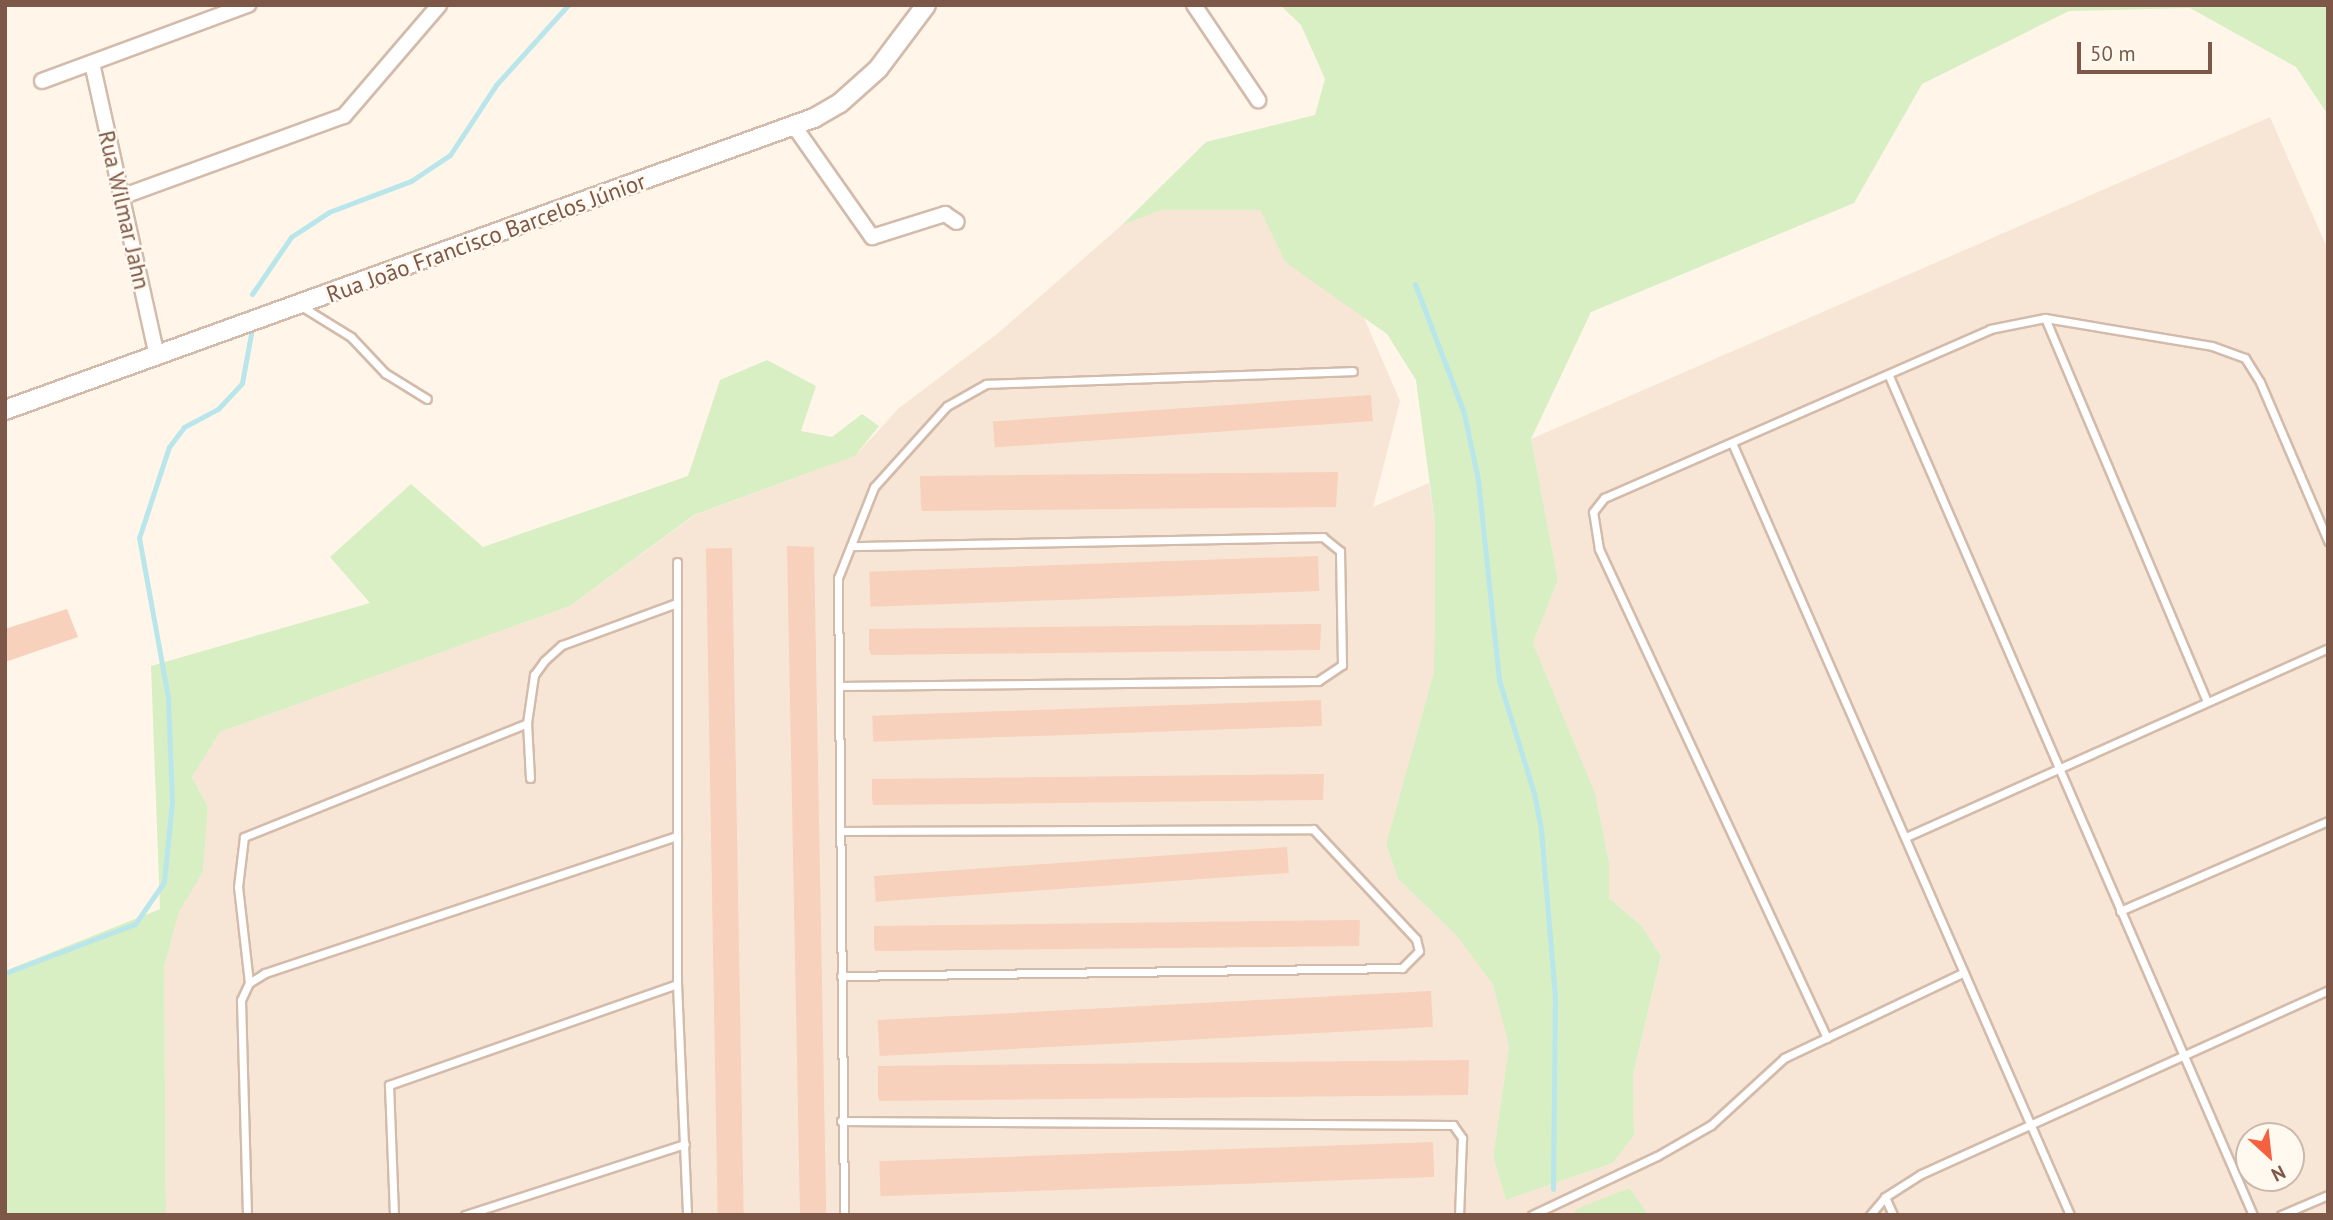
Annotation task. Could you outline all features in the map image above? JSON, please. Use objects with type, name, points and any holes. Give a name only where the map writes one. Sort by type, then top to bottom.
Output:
[{"type":"street","points":[[42,81],[248,5]]},
{"type":"street","points":[[121,197],[344,116],[439,5]]},
{"type":"street","name":"Rua João Francisco Barcelos Júnior","points":[[5,410],[300,306],[823,113],[859,88],[926,5]]},
{"type":"street","points":[[1194,5],[1258,100]]},
{"type":"street","name":"Rua Wilmar Jahn","points":[[92,63],[157,357]]},
{"type":"street","points":[[793,126],[872,237],[945,214],[957,222]]},
{"type":"lane","points":[[300,306],[351,337],[385,373],[427,399]]},
{"type":"lane","points":[[2045,318],[2206,700]]},
{"type":"lane","points":[[1827,1038],[1599,549],[1593,512],[1604,498],[1733,445],[1990,329],[2045,318],[2212,346],[2245,358],[2260,383],[2328,541]]},
{"type":"lane","points":[[844,1215],[841,1121],[838,578],[874,487],[947,406],[986,384],[1353,371]]},
{"type":"lane","points":[[1889,376],[2253,1215]]},
{"type":"lane","points":[[1733,445],[2070,1215]]},
{"type":"lane","points":[[839,686],[1318,681],[1342,665],[1340,551],[1323,537],[851,546]]},
{"type":"lane","points":[[677,562],[677,985],[687,1215]]},
{"type":"lane","points":[[530,778],[527,723],[534,675],[562,645],[677,603]]},
{"type":"lane","points":[[1906,837],[2206,700],[2328,648]]},
{"type":"lane","points":[[247,1215],[241,1000],[249,983],[238,887],[244,837],[527,723]]},
{"type":"lane","points":[[2120,911],[2328,821]]},
{"type":"lane","points":[[840,831],[1312,830],[1416,939],[1419,951],[1402,968],[841,976]]},
{"type":"lane","points":[[249,983],[265,973],[677,836]]},
{"type":"lane","points":[[1532,1215],[1657,1156],[1711,1125],[1784,1058],[1964,972]]},
{"type":"lane","points":[[394,1215],[390,1085],[677,985]]},
{"type":"lane","points":[[1870,1215],[1885,1198],[1921,1174],[2328,990]]},
{"type":"lane","points":[[841,1121],[1453,1125],[1462,1138],[1459,1215]]},
{"type":"lane","points":[[465,1215],[685,1144]]},
{"type":"lane","points":[[2281,1215],[2328,1195]]},
{"type":"lane","points":[[1885,1198],[1893,1215]]},
{"type":"shaded area","points":[[2270,117],[2328,250],[2328,1215],[1649,1215],[1628,1188],[1572,1215],[166,1215],[164,967],[179,912],[203,872],[208,807],[192,777],[220,732],[570,606],[695,515],[855,456],[899,408],[997,334],[1122,225],[1161,210],[1260,210],[1285,262],[1362,313],[1400,401],[1373,507],[1429,483],[1435,523],[1434,672],[1386,844],[1398,879],[1457,936],[1493,984],[1509,1046],[1493,1157],[1506,1200],[1613,1163],[1634,1135],[1633,1075],[1661,958],[1642,926],[1609,898],[1609,862],[1595,793],[1533,643],[1558,580],[1531,439]]},
{"type":"green space","points":[[1280,5],[2328,5],[2328,115],[2296,67],[2190,8],[2069,11],[1922,84],[1854,203],[1591,312],[1531,439],[1558,580],[1533,643],[1595,793],[1609,862],[1609,898],[1642,926],[1661,957],[1633,1075],[1634,1135],[1613,1163],[1506,1200],[1493,1157],[1509,1046],[1493,985],[1457,936],[1398,879],[1386,844],[1434,672],[1435,523],[1416,380],[1387,334],[1285,262],[1260,210],[1161,210],[1122,225],[1206,142],[1315,115],[1325,79],[1301,25]]},
{"type":"green space","points":[[767,360],[816,386],[801,431],[832,437],[862,414],[879,426],[855,456],[694,515],[570,606],[220,732],[192,777],[208,807],[203,872],[179,912],[164,967],[166,1215],[5,1215],[5,971],[160,909],[151,666],[370,603],[330,557],[411,484],[483,547],[688,476],[720,380]]},
{"type":"green space","points":[[1629,1188],[1649,1215],[1572,1215],[1577,1209]]},
{"type":"building","points":[[1371,395],[1373,421],[995,447],[993,421]]},
{"type":"building","points":[[1338,472],[1336,507],[922,511],[921,505],[920,476]]},
{"type":"building","points":[[787,546],[814,547],[826,1202],[826,1213],[820,1215],[800,1215]]},
{"type":"building","points":[[706,548],[732,548],[744,1215],[718,1215]]},
{"type":"building","points":[[1318,556],[1319,591],[870,607],[869,572]]},
{"type":"building","points":[[67,609],[78,637],[5,662],[5,629]]},
{"type":"building","points":[[1321,624],[1320,650],[871,655],[869,649],[869,629]]},
{"type":"building","points":[[1321,700],[1322,726],[873,742],[872,716]]},
{"type":"building","points":[[1324,774],[1323,800],[873,805],[872,799],[872,779]]},
{"type":"building","points":[[1287,847],[1289,873],[876,902],[874,876]]},
{"type":"building","points":[[1360,920],[1359,946],[875,951],[874,946],[874,926]]},
{"type":"building","points":[[1431,991],[1433,1027],[880,1056],[878,1020]]},
{"type":"building","points":[[1469,1060],[1468,1095],[879,1101],[878,1095],[878,1066]]},
{"type":"building","points":[[1433,1142],[1434,1177],[881,1196],[879,1161]]},
{"type":"waterway","points":[[252,294],[291,237],[329,212],[411,181],[450,155],[496,85],[568,5]]},
{"type":"waterway","points":[[1415,284],[1464,413],[1478,480],[1499,680],[1534,793],[1541,830],[1555,995],[1553,1189]]},
{"type":"waterway","points":[[5,973],[135,924],[164,882],[172,802],[168,697],[139,538],[169,447],[184,427],[218,409],[242,383],[251,334]]}]
